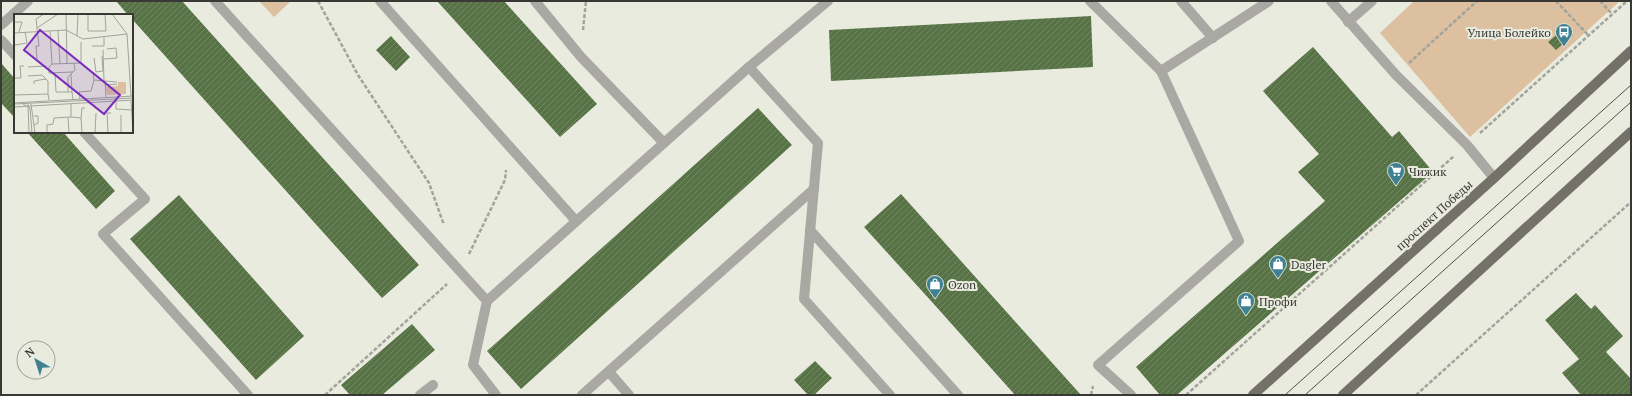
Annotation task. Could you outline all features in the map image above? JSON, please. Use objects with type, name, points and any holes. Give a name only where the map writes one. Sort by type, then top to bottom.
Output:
[{"type":"main road","name":"проспект Победы","points":[[1253,395],[1494,178],[1631,51]]},
{"type":"main road","points":[[1343,395],[1631,132]]},
{"type":"street","points":[[1,25],[28,1]]},
{"type":"street","points":[[215,1],[487,301]]},
{"type":"street","points":[[380,1],[576,221]]},
{"type":"street","points":[[535,1],[581,57],[664,143]]},
{"type":"street","points":[[496,395],[473,366],[487,301],[749,67],[828,1]]},
{"type":"street","points":[[1090,1],[1161,71],[1239,241],[1098,365],[1131,395]]},
{"type":"street","points":[[1181,1],[1213,38]]},
{"type":"street","points":[[1161,71],[1269,1]]},
{"type":"street","points":[[1331,1],[1396,75],[1467,145],[1494,178]]},
{"type":"street","points":[[1348,22],[1372,1]]},
{"type":"street","points":[[1,40],[14,55]]},
{"type":"street","points":[[749,67],[818,142],[804,299],[890,395]]},
{"type":"street","points":[[85,133],[146,199],[102,234],[248,395]]},
{"type":"street","points":[[582,395],[814,189]]},
{"type":"street","points":[[810,230],[958,395]]},
{"type":"street","points":[[609,372],[629,395]]},
{"type":"street","points":[[420,395],[432,384]]},
{"type":"path","points":[[318,1],[358,75],[429,183],[445,227]]},
{"type":"path","points":[[1396,75],[1477,1]]},
{"type":"path","points":[[1556,1],[1588,36]]},
{"type":"path","points":[[1600,1],[1612,14]]},
{"type":"path","points":[[1186,395],[1627,1]]},
{"type":"path","points":[[325,395],[460,272],[505,180],[508,144]]},
{"type":"path","points":[[1416,395],[1631,202]]},
{"type":"shaded area","points":[[259,1],[291,1],[274,17]]},
{"type":"shaded area","points":[[1414,1],[1620,1],[1470,137],[1380,33]]},
{"type":"building","points":[[116,1],[182,1],[419,265],[382,298],[133,20],[133,14],[127,14]]},
{"type":"building","points":[[437,1],[504,1],[597,104],[560,137]]},
{"type":"building","points":[[1091,16],[1093,67],[831,81],[829,30]]},
{"type":"building","points":[[1566,27],[1573,35],[1556,50],[1548,42]]},
{"type":"building","points":[[391,36],[410,57],[396,71],[376,50]]},
{"type":"building","points":[[1313,47],[1392,137],[1399,131],[1433,172],[1177,395],[1160,395],[1136,367],[1325,201],[1298,172],[1319,154],[1263,91]]},
{"type":"building","points":[[1,63],[14,78],[14,117],[1,103]]},
{"type":"building","points":[[758,108],[792,145],[521,389],[487,351]]},
{"type":"building","points":[[28,133],[64,133],[115,191],[96,209]]},
{"type":"building","points":[[901,194],[1081,395],[1015,395],[864,227]]},
{"type":"building","points":[[179,195],[304,336],[256,380],[130,239]]},
{"type":"building","points":[[1576,293],[1591,309],[1595,305],[1623,336],[1606,352],[1631,379],[1631,395],[1581,395],[1562,373],[1579,359],[1545,320]]},
{"type":"building","points":[[412,324],[435,350],[382,395],[350,395],[341,385]]},
{"type":"building","points":[[815,361],[832,378],[814,395],[808,395],[794,380]]},
{"type":"tram line","points":[[1285,395],[1631,85]]},
{"type":"tram line","points":[[1305,395],[1631,102]]},
{"type":"place","name":"Улица Болейко","points":[[1564,47]]},
{"type":"place","name":"Чижик","points":[[1396,186]]},
{"type":"place","name":"Dagler","points":[[1278,279]]},
{"type":"place","name":"Ozon","points":[[935,299]]},
{"type":"place","name":"Профи","points":[[1246,316]]}]
